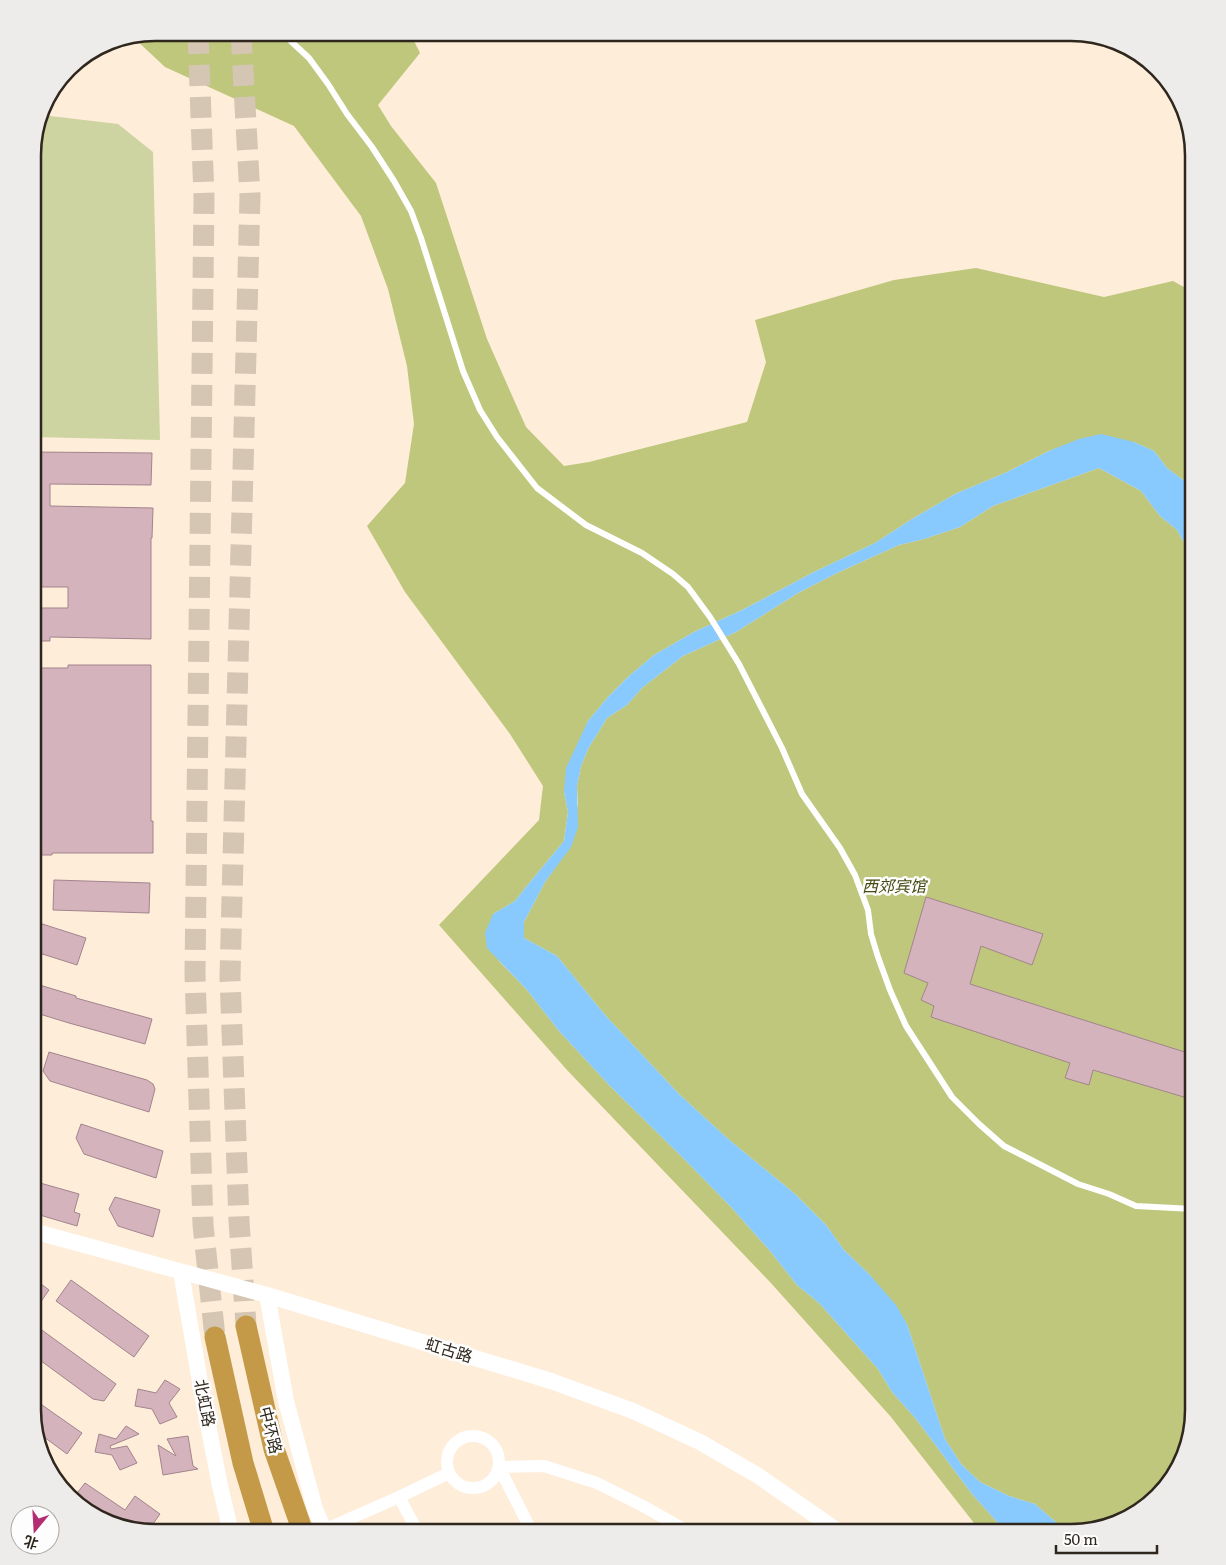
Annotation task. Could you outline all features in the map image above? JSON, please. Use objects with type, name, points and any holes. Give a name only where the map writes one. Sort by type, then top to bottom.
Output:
[{"type":"highway","name":"中环路","points":[[246,1326],[274,1449],[313,1524]]},
{"type":"highway","name":"中环路","points":[[215,1336],[243,1463],[262,1524]]},
{"type":"street","name":"虹古路","points":[[41,1234],[267,1295],[551,1381],[633,1412],[700,1442],[756,1475],[828,1524]]},
{"type":"street","name":"北虹路","points":[[182,1272],[203,1399],[220,1486],[230,1524]]},
{"type":"street","points":[[267,1295],[286,1401],[315,1509],[316,1524]]},
{"type":"street","points":[[499,1466],[496,1475],[484,1486],[468,1488],[453,1480],[447,1464],[451,1448],[457,1441],[474,1436],[483,1438],[490,1443],[496,1450],[499,1466],[528,1524]]},
{"type":"street","points":[[499,1466],[544,1466],[597,1483],[674,1524]]},
{"type":"street","points":[[336,1524],[449,1473]]},
{"type":"street","points":[[399,1497],[414,1524]]},
{"type":"lane","points":[[291,41],[309,58],[328,84],[346,114],[390,174],[411,212],[463,371],[480,410],[497,437],[537,488],[586,525],[642,553],[673,574],[688,587],[710,617],[739,664],[782,748],[802,794],[840,848],[855,875],[868,910],[871,934],[878,957],[902,1017],[952,1097],[1004,1146],[1078,1184],[1109,1194],[1136,1206],[1185,1209]]},
{"type":"green space","points":[[414,41],[420,53],[378,105],[391,126],[436,183],[487,339],[526,427],[564,466],[589,462],[747,422],[766,362],[755,320],[894,280],[976,268],[1104,297],[1173,281],[1185,288],[1185,481],[1167,468],[1154,451],[1134,442],[1051,450],[1005,473],[955,494],[875,543],[694,632],[654,655],[608,697],[588,721],[564,792],[568,812],[564,841],[515,901],[493,914],[499,961],[527,990],[559,1031],[609,1085],[731,1207],[797,1285],[819,1303],[878,1369],[892,1392],[916,1419],[972,1494],[999,1524],[975,1524],[891,1417],[770,1282],[567,1070],[439,925],[539,820],[543,786],[510,734],[405,592],[367,526],[405,483],[414,424],[407,366],[388,289],[361,216],[294,126],[165,67],[139,42]]},
{"type":"green space","points":[[49,116],[118,124],[153,152],[160,440],[41,437],[41,148],[43,133]]},
{"type":"green space","name":"西郊宾馆","points":[[1099,468],[1141,491],[1160,516],[1177,530],[1185,544],[1185,1417],[1179,1446],[1173,1460],[1156,1485],[1146,1495],[1121,1512],[1100,1520],[1085,1523],[1058,1524],[1035,1504],[1009,1496],[980,1482],[961,1464],[945,1439],[907,1324],[869,1274],[844,1250],[826,1225],[795,1194],[727,1138],[679,1094],[605,1015],[557,956],[524,938],[524,922],[545,882],[557,865],[578,805],[577,786],[581,766],[588,749],[607,718],[627,705],[642,688],[683,656],[736,632],[798,593],[837,573],[899,545],[960,527],[993,506]]},
{"type":"water","points":[[1101,434],[1134,442],[1154,451],[1167,468],[1185,481],[1185,544],[1177,530],[1160,516],[1141,491],[1099,468],[993,506],[960,527],[899,545],[837,573],[798,593],[736,632],[683,656],[642,688],[627,705],[607,718],[588,749],[581,766],[577,786],[578,827],[571,847],[545,882],[524,922],[524,938],[557,956],[605,1015],[679,1094],[727,1138],[795,1194],[826,1225],[844,1250],[869,1274],[896,1305],[907,1324],[945,1439],[961,1464],[980,1482],[1009,1496],[1035,1504],[1058,1524],[999,1524],[972,1494],[916,1419],[892,1392],[878,1369],[819,1303],[797,1285],[731,1207],[609,1085],[559,1031],[527,990],[487,948],[485,933],[493,914],[515,901],[564,841],[568,812],[564,792],[566,768],[588,721],[629,676],[654,655],[694,632],[875,543],[955,494],[1079,439]]},
{"type":"building","points":[[41,452],[152,453],[151,485],[50,484],[50,506],[153,508],[151,538],[151,639],[50,637],[50,641],[41,641],[41,608],[68,608],[68,587],[41,587]]},
{"type":"building","points":[[68,665],[151,665],[151,821],[153,821],[153,853],[52,853],[52,855],[41,855],[41,668],[68,668]]},
{"type":"building","points":[[54,880],[150,883],[149,913],[53,910]]},
{"type":"building","points":[[926,897],[1043,934],[1032,965],[981,946],[970,984],[1185,1052],[1185,1097],[1093,1070],[1089,1085],[1065,1078],[1070,1063],[931,1017],[934,1006],[921,1000],[928,983],[904,973]]},
{"type":"building","points":[[41,924],[86,938],[77,965],[41,954]]},
{"type":"building","points":[[41,985],[76,996],[76,998],[152,1019],[145,1044],[41,1014]]},
{"type":"building","points":[[49,1052],[147,1080],[153,1084],[155,1089],[149,1112],[50,1081],[43,1071]]},
{"type":"building","points":[[81,1124],[163,1151],[156,1178],[84,1154],[76,1138]]},
{"type":"building","points":[[41,1183],[79,1194],[74,1212],[80,1214],[77,1226],[41,1215]]},
{"type":"building","points":[[115,1197],[160,1210],[153,1237],[118,1226],[109,1209]]},
{"type":"building","points":[[71,1280],[149,1336],[134,1357],[56,1301]]},
{"type":"building","points":[[41,1284],[49,1290],[41,1302]]},
{"type":"building","points":[[41,1329],[116,1384],[104,1401],[93,1399],[41,1361]]},
{"type":"building","points":[[165,1380],[180,1389],[169,1403],[177,1417],[160,1424],[152,1409],[135,1406],[138,1389],[156,1393]]},
{"type":"building","points":[[41,1404],[82,1433],[67,1454],[45,1437]]},
{"type":"building","points":[[126,1426],[139,1434],[110,1446],[111,1449],[127,1446],[137,1463],[120,1470],[112,1455],[95,1452],[99,1434],[116,1439]]},
{"type":"building","points":[[188,1436],[193,1466],[198,1469],[163,1475],[158,1445],[176,1456],[167,1439]]},
{"type":"building","points":[[85,1483],[125,1510],[135,1496],[160,1514],[153,1524],[126,1520],[105,1512],[78,1493]]},
{"type":"tunnel","points":[[198,41],[204,198],[195,974],[203,1225],[215,1337]]},
{"type":"tunnel","points":[[241,41],[250,196],[230,977],[239,1221],[246,1326]]}]
